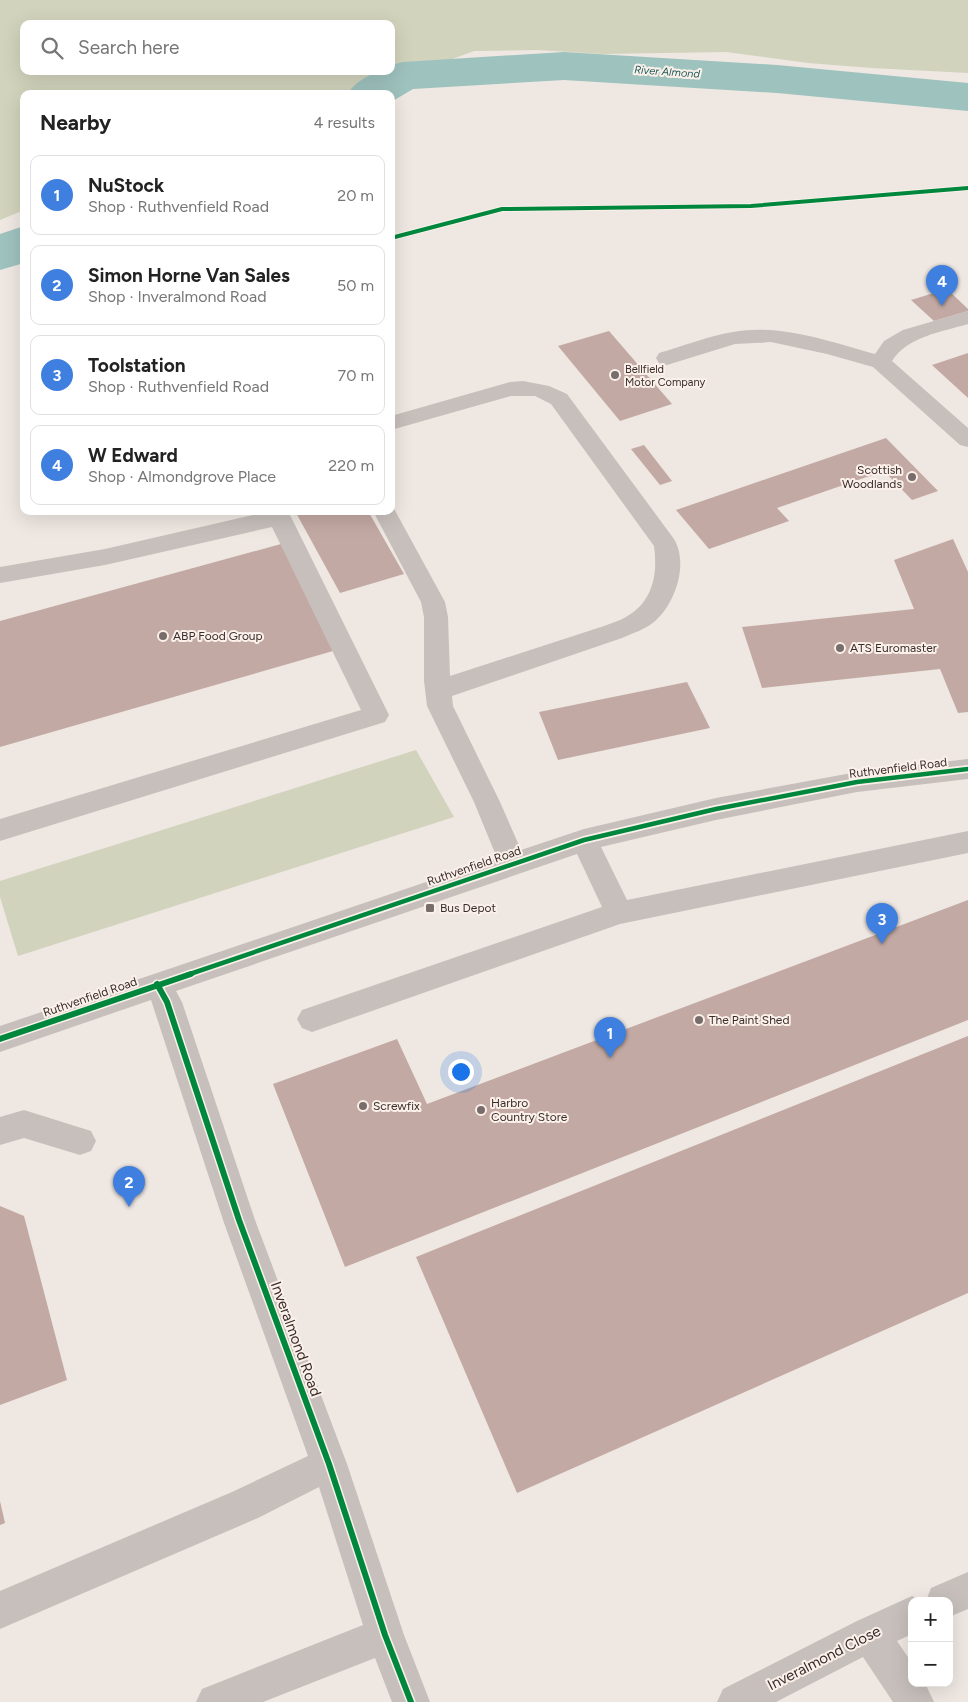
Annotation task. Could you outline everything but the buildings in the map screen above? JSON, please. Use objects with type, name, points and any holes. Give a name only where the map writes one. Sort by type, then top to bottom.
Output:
[{"type":"street","points":[[881,362],[891,346],[910,335],[968,317]]},
{"type":"street","points":[[667,358],[734,338],[771,336],[829,348],[881,362],[968,440]]},
{"type":"street","points":[[395,422],[510,389],[530,388],[549,393],[559,400],[666,545],[669,558],[667,579],[659,599],[653,610],[639,621],[613,632],[450,685],[438,691]]},
{"type":"street","points":[[386,515],[434,602],[440,706],[487,802],[513,863]]},
{"type":"street","points":[[0,575],[105,557],[279,517],[376,715],[0,830]]},
{"type":"street","name":"Ruthvenfield Road","points":[[0,1039],[584,840],[716,808],[857,782],[968,769]]},
{"type":"street","points":[[584,840],[619,913]]},
{"type":"street","points":[[312,1019],[619,913],[968,842]]},
{"type":"street","name":"Inveralmond Road","points":[[157,984],[167,1002],[239,1220],[329,1464],[385,1635],[411,1702]]},
{"type":"street","points":[[0,1131],[24,1124],[80,1141]]},
{"type":"street","points":[[0,1610],[245,1505],[329,1464]]},
{"type":"street","points":[[953,1597],[968,1590]]},
{"type":"street","name":"Inveralmond Close","points":[[736,1702],[908,1617]]},
{"type":"street","points":[[870,1634],[916,1702]]},
{"type":"street","points":[[215,1702],[385,1635]]},
{"type":"green space","points":[[0,0],[968,0],[968,73],[808,63],[726,52],[602,54],[537,50],[474,51],[369,90],[20,90],[20,212],[0,220]]},
{"type":"green space","points":[[416,750],[454,817],[18,956],[0,897],[0,881]]},
{"type":"waterway","name":"River Almond","points":[[378,90],[403,76],[564,66],[777,79],[968,97]]},
{"type":"waterway","name":"River Almond","points":[[0,254],[20,244]]},
{"type":"cycle path","points":[[395,237],[502,209],[751,206],[968,188]]},
{"type":"cycle path","points":[[0,1039],[584,840],[716,809],[857,782],[968,769]]},
{"type":"cycle path","points":[[157,984],[167,1002],[239,1220],[329,1464],[385,1635],[411,1702]]},
{"type":"place","name":"W Edward","points":[[942,306]]},
{"type":"place","name":"Bellfield Motor Company","points":[[615,375]]},
{"type":"place","name":"Scottish Woodlands","points":[[912,477]]},
{"type":"place","name":"ABP Food Group","points":[[163,636]]},
{"type":"place","name":"ATS Euromaster","points":[[840,648]]},
{"type":"place","name":"Bus Depot","points":[[430,908]]},
{"type":"place","name":"Toolstation","points":[[882,944]]},
{"type":"place","name":"The Paint Shed","points":[[699,1020]]},
{"type":"place","name":"NuStock","points":[[610,1058]]},
{"type":"place","name":"Screwfix","points":[[363,1106]]},
{"type":"place","name":"Harbro Country Store","points":[[481,1110]]},
{"type":"place","name":"Simon Horne Van Sales","points":[[129,1207]]}]
